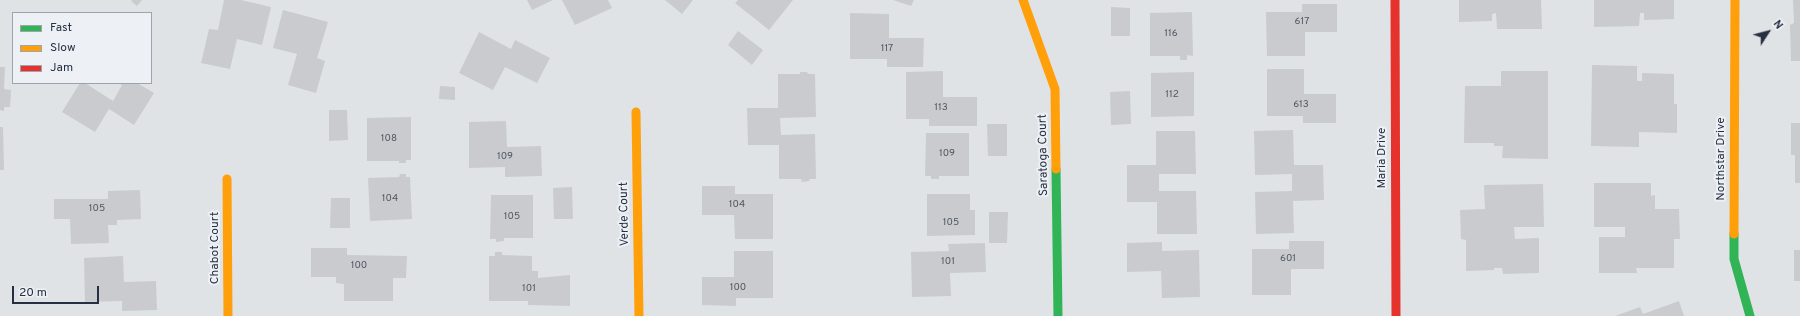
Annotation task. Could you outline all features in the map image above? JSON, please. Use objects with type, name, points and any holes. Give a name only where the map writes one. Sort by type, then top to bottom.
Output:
[{"type":"street","name":"Saratoga Court","points":[[1023,0],[1055,89],[1058,316]]},
{"type":"street","name":"Maria Drive","points":[[1395,0],[1396,316]]},
{"type":"street","name":"Northstar Drive","points":[[1735,0],[1734,259],[1750,316]]},
{"type":"street","name":"Verde Court","points":[[636,112],[639,316]]},
{"type":"street","name":"Chabot Court","points":[[227,179],[228,316]]},
{"type":"building","points":[[142,0],[137,6],[131,1]]},
{"type":"building","points":[[224,0],[241,0],[271,7],[262,45],[237,39],[230,69],[201,63],[209,29],[218,30]]},
{"type":"building","points":[[527,0],[553,0],[532,10]]},
{"type":"building","points":[[562,0],[608,0],[612,8],[575,25]]},
{"type":"building","points":[[665,0],[693,0],[682,14]]},
{"type":"building","points":[[738,0],[793,0],[769,30],[735,3]]},
{"type":"building","points":[[893,0],[914,0],[911,6]]},
{"type":"building","points":[[1459,0],[1541,0],[1542,29],[1497,29],[1496,13],[1492,14],[1492,21],[1459,22]]},
{"type":"building","points":[[1594,0],[1674,0],[1674,19],[1644,20],[1644,13],[1640,13],[1639,26],[1594,27]]},
{"type":"building","points":[[1793,0],[1800,0],[1800,61],[1791,61],[1790,25],[1794,23]]},
{"type":"building","points":[[1302,4],[1337,4],[1337,32],[1305,32],[1305,56],[1267,56],[1266,12],[1302,12]]},
{"type":"building","points":[[1111,7],[1130,8],[1130,36],[1111,36]]},
{"type":"building","points":[[283,10],[328,22],[317,58],[325,61],[316,93],[288,85],[297,54],[273,48]]},
{"type":"building","points":[[1192,12],[1193,56],[1187,55],[1187,60],[1180,60],[1180,56],[1150,56],[1150,13]]},
{"type":"building","points":[[850,13],[889,14],[889,38],[924,38],[923,67],[887,67],[887,59],[850,59]]},
{"type":"building","points":[[738,31],[763,50],[752,65],[728,45]]},
{"type":"building","points":[[479,32],[511,49],[515,40],[550,58],[537,83],[505,67],[493,90],[459,73]]},
{"type":"building","points":[[1592,65],[1637,66],[1637,81],[1642,81],[1642,73],[1674,74],[1674,104],[1677,104],[1677,133],[1639,132],[1639,147],[1591,146]]},
{"type":"building","points":[[0,67],[5,67],[4,89],[11,90],[10,107],[4,107],[4,111],[0,110]]},
{"type":"building","points":[[1267,69],[1304,69],[1304,94],[1336,94],[1336,123],[1303,123],[1303,116],[1267,116]]},
{"type":"building","points":[[943,71],[943,97],[977,97],[977,126],[929,126],[929,119],[906,119],[906,72]]},
{"type":"building","points":[[1501,71],[1548,71],[1548,159],[1502,158],[1503,146],[1494,146],[1494,143],[1464,143],[1465,86],[1501,86]]},
{"type":"building","points":[[800,72],[815,74],[816,117],[780,118],[781,135],[815,134],[816,179],[809,179],[810,181],[801,182],[802,179],[779,179],[779,145],[748,145],[747,108],[778,108],[778,74],[800,74]]},
{"type":"building","points":[[1194,72],[1194,116],[1151,117],[1151,73]]},
{"type":"building","points":[[79,84],[87,84],[113,101],[122,85],[120,84],[139,84],[154,93],[134,125],[109,109],[95,132],[62,112]]},
{"type":"building","points":[[440,86],[455,87],[455,100],[439,99]]},
{"type":"building","points":[[1130,91],[1131,124],[1111,125],[1110,92]]},
{"type":"building","points":[[329,110],[347,110],[348,140],[329,141]]},
{"type":"building","points":[[411,117],[411,160],[406,160],[406,163],[399,163],[399,161],[367,161],[367,118]]},
{"type":"building","points":[[506,121],[507,147],[541,146],[542,176],[505,177],[505,167],[469,168],[469,122]]},
{"type":"building","points":[[1791,123],[1800,123],[1800,183],[1795,183],[1795,155],[1791,155]]},
{"type":"building","points":[[987,124],[1007,124],[1007,156],[988,156]]},
{"type":"building","points":[[0,127],[3,127],[4,170],[0,170]]},
{"type":"building","points":[[1293,130],[1294,165],[1323,165],[1324,200],[1293,201],[1294,233],[1256,234],[1255,192],[1292,191],[1292,174],[1255,175],[1254,131]]},
{"type":"building","points":[[1156,131],[1195,131],[1196,174],[1159,174],[1159,191],[1196,191],[1197,234],[1157,234],[1157,202],[1127,202],[1127,165],[1156,165]]},
{"type":"building","points":[[926,133],[969,133],[969,176],[939,176],[939,179],[931,179],[931,176],[925,176]]},
{"type":"building","points":[[400,174],[406,174],[406,177],[410,177],[412,219],[370,221],[368,178],[399,177]]},
{"type":"building","points":[[1594,183],[1651,183],[1651,196],[1655,195],[1655,209],[1679,209],[1680,239],[1674,239],[1674,268],[1636,268],[1637,273],[1599,273],[1599,237],[1625,237],[1625,227],[1594,227]]},
{"type":"building","points":[[1543,184],[1544,227],[1514,227],[1515,239],[1539,238],[1539,273],[1503,274],[1502,268],[1494,268],[1494,270],[1466,271],[1466,240],[1461,239],[1460,210],[1485,209],[1484,185]]},
{"type":"building","points":[[702,186],[735,186],[735,194],[773,194],[773,239],[735,239],[734,215],[702,215]]},
{"type":"building","points":[[572,187],[573,219],[554,219],[553,188]]},
{"type":"building","points":[[140,190],[141,219],[117,220],[117,225],[108,225],[109,243],[71,244],[70,219],[54,219],[54,199],[108,199],[108,191]]},
{"type":"building","points":[[927,194],[970,194],[970,210],[975,210],[975,235],[927,236]]},
{"type":"building","points":[[491,195],[533,195],[533,238],[504,238],[504,241],[496,242],[496,239],[490,239]]},
{"type":"building","points":[[331,198],[350,198],[350,228],[330,228]]},
{"type":"building","points":[[989,212],[1008,212],[1007,243],[989,243]]},
{"type":"building","points":[[1289,241],[1324,241],[1324,269],[1291,269],[1291,295],[1252,295],[1252,249],[1289,249]]},
{"type":"building","points":[[1162,242],[1162,251],[1199,250],[1200,297],[1162,298],[1161,271],[1127,272],[1127,243]]},
{"type":"building","points":[[985,243],[986,272],[950,273],[951,296],[912,297],[911,252],[949,251],[948,244]]},
{"type":"building","points":[[311,248],[347,248],[347,255],[407,256],[406,278],[393,278],[393,301],[344,301],[344,284],[336,283],[336,277],[311,277]]},
{"type":"building","points":[[1794,250],[1800,250],[1800,281],[1794,281]]},
{"type":"building","points":[[734,251],[773,251],[773,298],[736,298],[736,306],[702,305],[702,277],[734,277]]},
{"type":"building","points":[[495,252],[502,252],[502,255],[532,256],[532,271],[538,271],[538,278],[570,275],[570,306],[528,305],[528,301],[489,301],[489,256],[495,256]]},
{"type":"building","points":[[123,256],[124,282],[156,281],[157,310],[122,311],[122,301],[85,302],[84,258]]},
{"type":"building","points":[[1679,301],[1684,316],[1615,316],[1640,307],[1643,314]]},
{"type":"traffic: fast","points":[[1056,169],[1058,316]]},
{"type":"traffic: fast","points":[[1734,234],[1734,259],[1750,316]]},
{"type":"traffic: slow","points":[[1023,0],[1055,89],[1056,169]]},
{"type":"traffic: slow","points":[[1734,234],[1735,0]]},
{"type":"traffic: slow","points":[[636,112],[639,316]]},
{"type":"traffic: slow","points":[[227,179],[228,316]]},
{"type":"traffic: jam","points":[[1395,0],[1396,316]]}]
